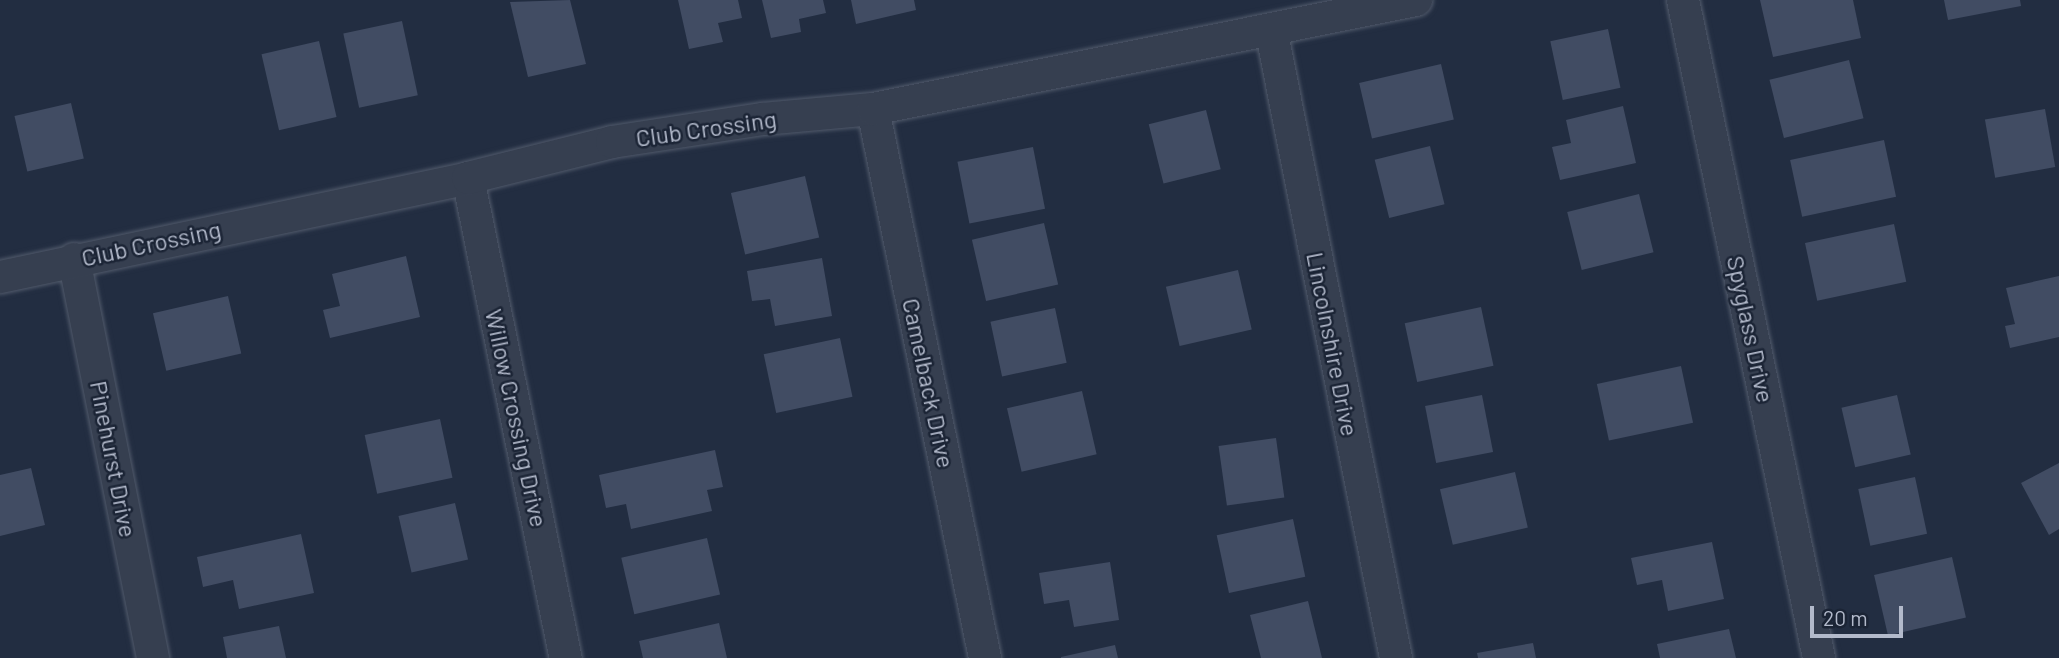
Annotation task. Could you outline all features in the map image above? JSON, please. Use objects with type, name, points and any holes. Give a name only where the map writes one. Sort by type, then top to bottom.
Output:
[{"type":"street","name":"Club Crossing","points":[[0,277],[74,259],[468,178],[612,142],[873,109],[1416,0]]},
{"type":"street","name":"Spyglass Drive","points":[[1683,0],[1819,658]]},
{"type":"street","name":"Lincolnshire Drive","points":[[1271,29],[1396,658]]},
{"type":"street","name":"Camelback Drive","points":[[873,109],[985,658]]},
{"type":"street","name":"Willow Crossing Drive","points":[[468,178],[566,658]]},
{"type":"street","name":"Pinehurst Drive","points":[[74,259],[153,658]]},
{"type":"building","points":[[570,0],[586,64],[528,77],[510,2]]},
{"type":"building","points":[[678,0],[738,0],[742,18],[718,23],[723,42],[689,49]]},
{"type":"building","points":[[762,0],[823,0],[826,13],[799,19],[801,32],[771,38]]},
{"type":"building","points":[[851,0],[914,0],[916,10],[856,24]]},
{"type":"building","points":[[1760,0],[1853,0],[1861,38],[1773,57]]},
{"type":"building","points":[[1944,0],[2020,0],[2021,6],[1948,20]]},
{"type":"building","points":[[402,21],[418,95],[359,108],[343,33]]},
{"type":"building","points":[[1608,29],[1620,88],[1563,100],[1550,41]]},
{"type":"building","points":[[319,41],[337,117],[279,130],[262,54]]},
{"type":"building","points":[[1849,60],[1864,118],[1784,138],[1769,80]]},
{"type":"building","points":[[1441,64],[1454,120],[1372,138],[1359,83]]},
{"type":"building","points":[[71,103],[84,159],[27,172],[14,116]]},
{"type":"building","points":[[1623,106],[1636,163],[1560,180],[1552,147],[1571,143],[1566,120]]},
{"type":"building","points":[[2045,109],[2055,167],[1995,178],[1985,120]]},
{"type":"building","points":[[1206,110],[1221,169],[1164,183],[1149,124]]},
{"type":"building","points":[[1884,140],[1896,197],[1802,217],[1790,160]]},
{"type":"building","points":[[1430,146],[1445,204],[1389,218],[1375,160]]},
{"type":"building","points":[[1033,147],[1045,209],[969,224],[957,162]]},
{"type":"building","points":[[805,176],[819,237],[745,254],[731,193]]},
{"type":"building","points":[[1639,194],[1654,252],[1582,270],[1567,212]]},
{"type":"building","points":[[1044,223],[1058,284],[986,301],[972,240]]},
{"type":"building","points":[[1894,224],[1906,282],[1817,301],[1805,243]]},
{"type":"building","points":[[406,256],[420,317],[330,338],[323,310],[340,306],[332,274]]},
{"type":"building","points":[[822,258],[832,316],[775,326],[770,299],[752,301],[747,271]]},
{"type":"building","points":[[1238,270],[1252,329],[1180,346],[1166,287]]},
{"type":"building","points":[[2059,276],[2059,337],[2010,348],[2005,326],[2015,324],[2006,288]]},
{"type":"building","points":[[228,296],[241,353],[166,371],[153,313]]},
{"type":"building","points":[[1481,307],[1493,366],[1417,382],[1405,323]]},
{"type":"building","points":[[1055,308],[1067,363],[1002,376],[990,322]]},
{"type":"building","points":[[840,338],[852,397],[776,413],[764,354]]},
{"type":"building","points":[[1681,366],[1693,423],[1609,441],[1597,384]]},
{"type":"building","points":[[1082,391],[1097,454],[1022,472],[1007,408]]},
{"type":"building","points":[[1482,395],[1493,452],[1436,463],[1425,406]]},
{"type":"building","points":[[1897,395],[1911,454],[1855,467],[1841,408]]},
{"type":"building","points":[[440,419],[452,478],[377,494],[365,435]]},
{"type":"building","points":[[1276,438],[1284,497],[1227,505],[1219,446]]},
{"type":"building","points":[[715,450],[723,487],[707,490],[712,511],[631,529],[626,504],[606,508],[599,475]]},
{"type":"building","points":[[2059,463],[2059,529],[2049,535],[2021,483]]},
{"type":"building","points":[[31,468],[45,525],[0,536],[0,475]]},
{"type":"building","points":[[1515,472],[1528,528],[1453,545],[1440,489]]},
{"type":"building","points":[[1915,477],[1927,534],[1870,546],[1858,489]]},
{"type":"building","points":[[455,503],[468,560],[412,573],[398,516]]},
{"type":"building","points":[[1293,519],[1305,577],[1229,593],[1217,535]]},
{"type":"building","points":[[301,534],[314,593],[239,609],[233,580],[203,587],[197,557]]},
{"type":"building","points":[[707,538],[720,595],[634,614],[621,558]]},
{"type":"building","points":[[1712,542],[1724,599],[1668,611],[1662,580],[1637,585],[1631,558]]},
{"type":"building","points":[[1952,557],[1966,617],[1888,635],[1874,575]]},
{"type":"building","points":[[1110,562],[1119,620],[1074,627],[1069,600],[1044,604],[1039,573]]},
{"type":"building","points":[[1308,601],[1322,658],[1261,658],[1250,615]]},
{"type":"building","points":[[719,623],[727,658],[643,658],[639,641]]},
{"type":"building","points":[[279,626],[286,658],[227,658],[223,637]]},
{"type":"building","points":[[1729,629],[1736,658],[1660,658],[1657,644]]},
{"type":"building","points":[[1533,643],[1536,658],[1478,658],[1477,653]]},
{"type":"building","points":[[1115,645],[1118,658],[1061,658],[1061,657]]}]
